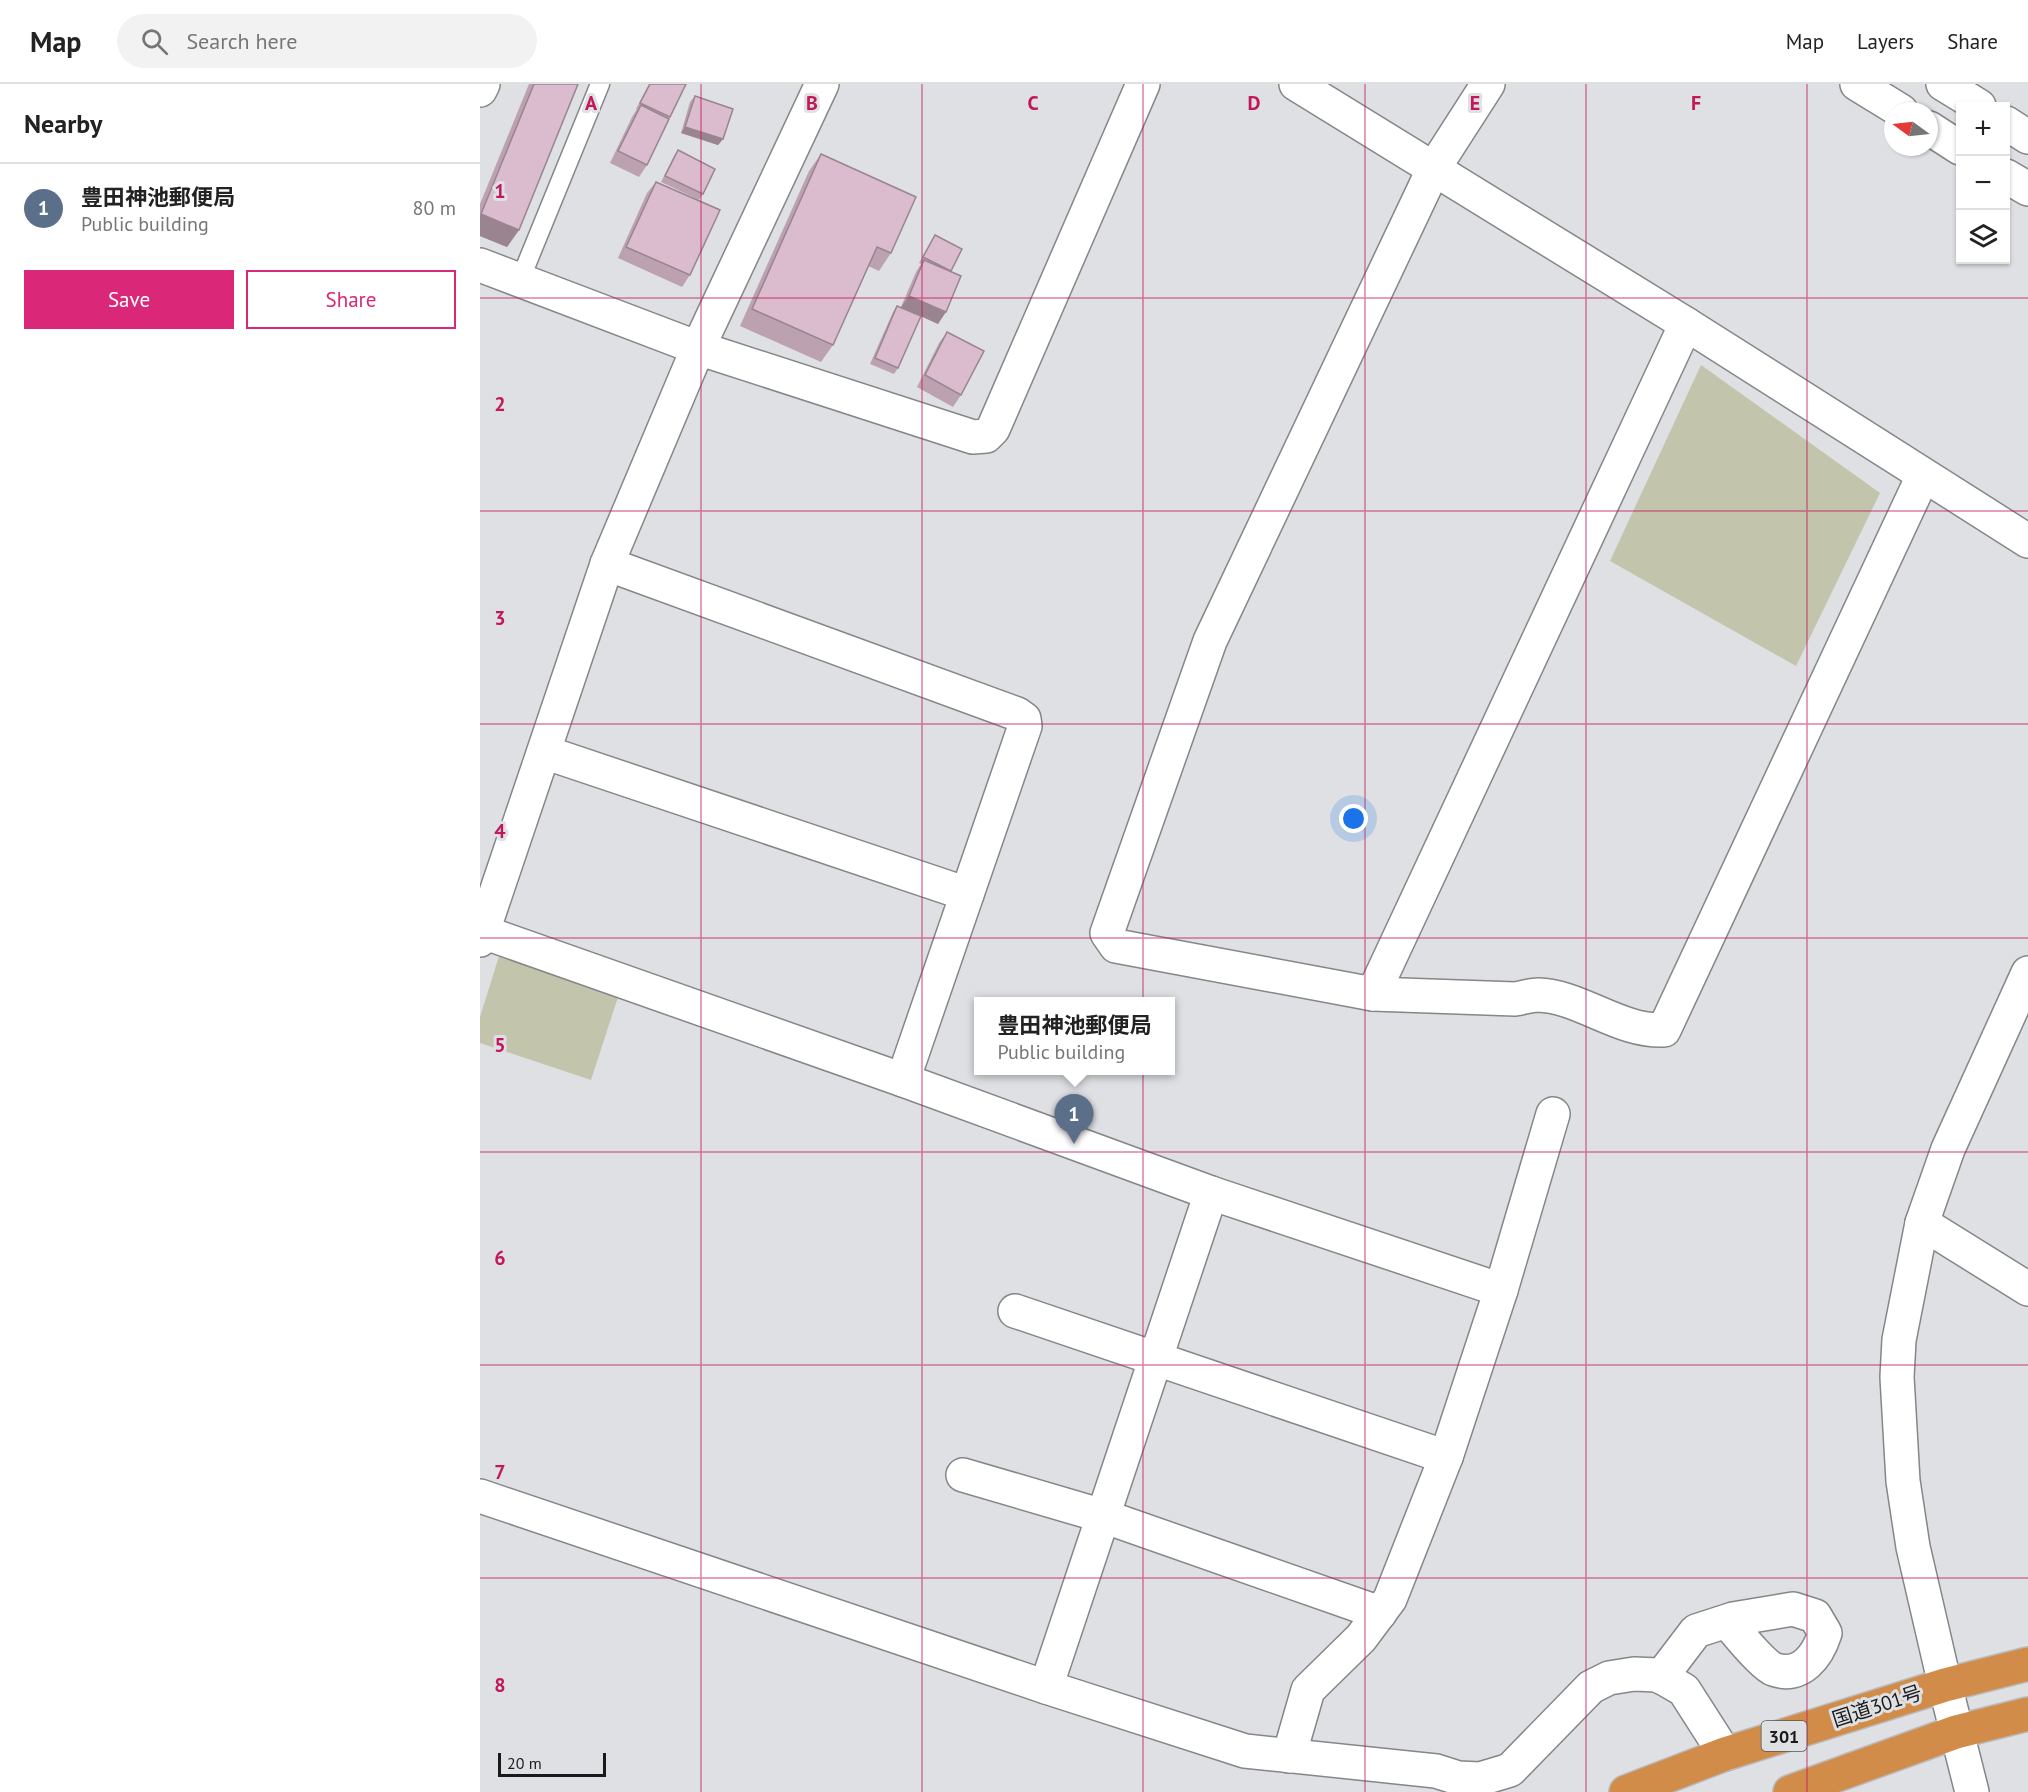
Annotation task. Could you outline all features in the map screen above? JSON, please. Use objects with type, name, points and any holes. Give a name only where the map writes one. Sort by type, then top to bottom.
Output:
[{"type":"highway","name":"国道301号","points":[[1626,1792],[1725,1754],[1945,1685],[2028,1664]]},
{"type":"highway","points":[[1790,1792],[1956,1732],[2028,1714]]},
{"type":"street","points":[[480,90],[483,84]]},
{"type":"street","points":[[822,84],[698,348],[607,564],[481,936],[903,1080],[1211,1193],[1501,1290]]},
{"type":"street","points":[[480,265],[698,348],[973,437],[986,436],[993,429],[1143,84]]},
{"type":"street","points":[[1296,84],[1686,324],[2028,541]]},
{"type":"street","points":[[1488,84],[1434,168],[1210,641],[1107,933],[1116,946],[1373,994],[1515,999],[1538,995],[1558,999],[1645,1031],[1664,1030],[1923,476]]},
{"type":"street","points":[[1857,84],[1886,102]]},
{"type":"street","points":[[1943,84],[1972,102]]},
{"type":"street","points":[[2010,126],[2028,137]]},
{"type":"street","points":[[1938,134],[1956,145]]},
{"type":"street","points":[[2010,178],[2028,189]]},
{"type":"street","points":[[1373,994],[1686,324]]},
{"type":"street","points":[[607,564],[1017,714],[1024,719],[1025,726],[903,1080]]},
{"type":"street","points":[[544,752],[967,894]]},
{"type":"street","points":[[1972,1792],[1913,1547],[1903,1481],[1898,1416],[1899,1340],[1922,1223],[1948,1149],[2028,973]]},
{"type":"street","points":[[1289,1756],[1308,1690],[1360,1638],[1389,1599],[1446,1457],[1501,1290],[1552,1114]]},
{"type":"street","points":[[1046,1687],[1211,1193]]},
{"type":"street","points":[[1922,1223],[2028,1289]]},
{"type":"street","points":[[1015,1311],[1446,1457]]},
{"type":"street","points":[[963,1475],[1103,1516],[1380,1613]]},
{"type":"street","points":[[480,1496],[1046,1687],[1245,1751],[1436,1771],[1458,1778],[1480,1779],[1510,1770],[1590,1687],[1609,1678],[1635,1674],[1661,1677],[1684,1690],[1725,1754]]},
{"type":"street","points":[[1661,1677],[1696,1631],[1727,1621]]},
{"type":"lane","points":[[520,280],[600,84]]},
{"type":"green space","points":[[1701,365],[1880,493],[1796,666],[1610,561]]},
{"type":"green space","points":[[500,953],[619,994],[591,1080],[480,1043],[480,1017]]},
{"type":"building","points":[[534,84],[578,84],[519,230],[481,214]]},
{"type":"building","points":[[650,84],[686,84],[670,117],[640,103]]},
{"type":"building","points":[[695,96],[733,109],[723,139],[685,127]]},
{"type":"building","points":[[641,105],[669,119],[647,165],[618,151]]},
{"type":"building","points":[[678,150],[715,169],[703,194],[665,176]]},
{"type":"building","points":[[821,154],[916,197],[891,253],[877,247],[833,345],[752,309]]},
{"type":"building","points":[[656,182],[720,210],[690,275],[626,247]]},
{"type":"building","points":[[935,235],[962,249],[951,271],[923,257]]},
{"type":"building","points":[[924,260],[961,276],[946,312],[909,296]]},
{"type":"building","points":[[897,306],[921,316],[898,368],[875,358]]},
{"type":"building","points":[[947,332],[984,351],[961,395],[925,375]]},
{"type":"place","name":"豊田神池郵便局","points":[[1074,1144]]}]
